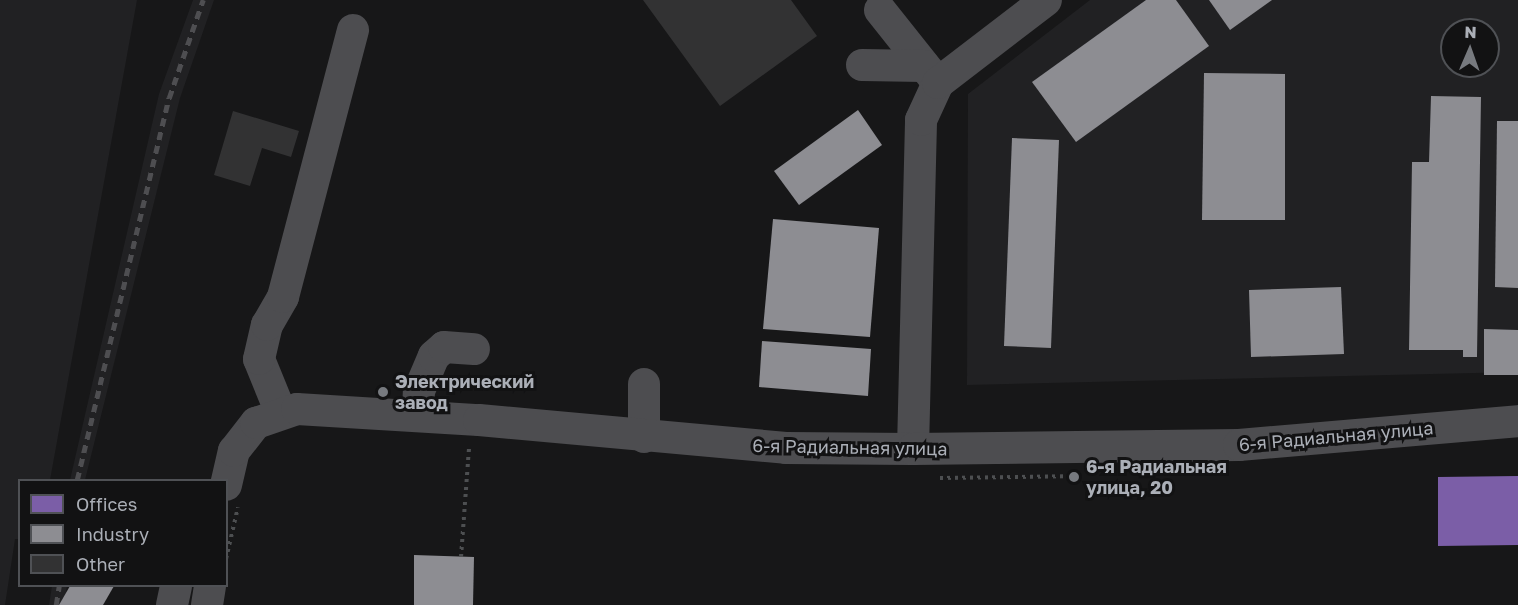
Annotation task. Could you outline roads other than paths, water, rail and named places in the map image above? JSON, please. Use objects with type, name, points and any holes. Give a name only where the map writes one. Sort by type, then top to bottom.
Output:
[{"type":"street","points":[[862,65],[931,74],[1046,0]]},
{"type":"street","points":[[880,10],[931,74]]},
{"type":"street","points":[[281,414],[259,359],[267,325],[283,297],[354,30]]},
{"type":"street","points":[[913,449],[921,120],[931,74]]},
{"type":"street","points":[[418,415],[419,391],[434,356],[444,347],[474,349]]},
{"type":"street","points":[[644,384],[644,437]]},
{"type":"street","name":"6-я Радиальная улица","points":[[227,479],[234,451],[256,423],[297,409],[418,415],[786,448],[913,449],[1239,445],[1518,421]]},
{"type":"street","points":[[172,605],[176,587]]},
{"type":"street","points":[[207,605],[210,587]]},
{"type":"railway","points":[[77,479],[169,98],[203,0]]},
{"type":"railway","points":[[56,605],[59,587]]},
{"type":"place","name":"Электрический завод","points":[[383,392]]},
{"type":"place","name":"6-я Радиальная улица, 20","points":[[1074,477]]}]
